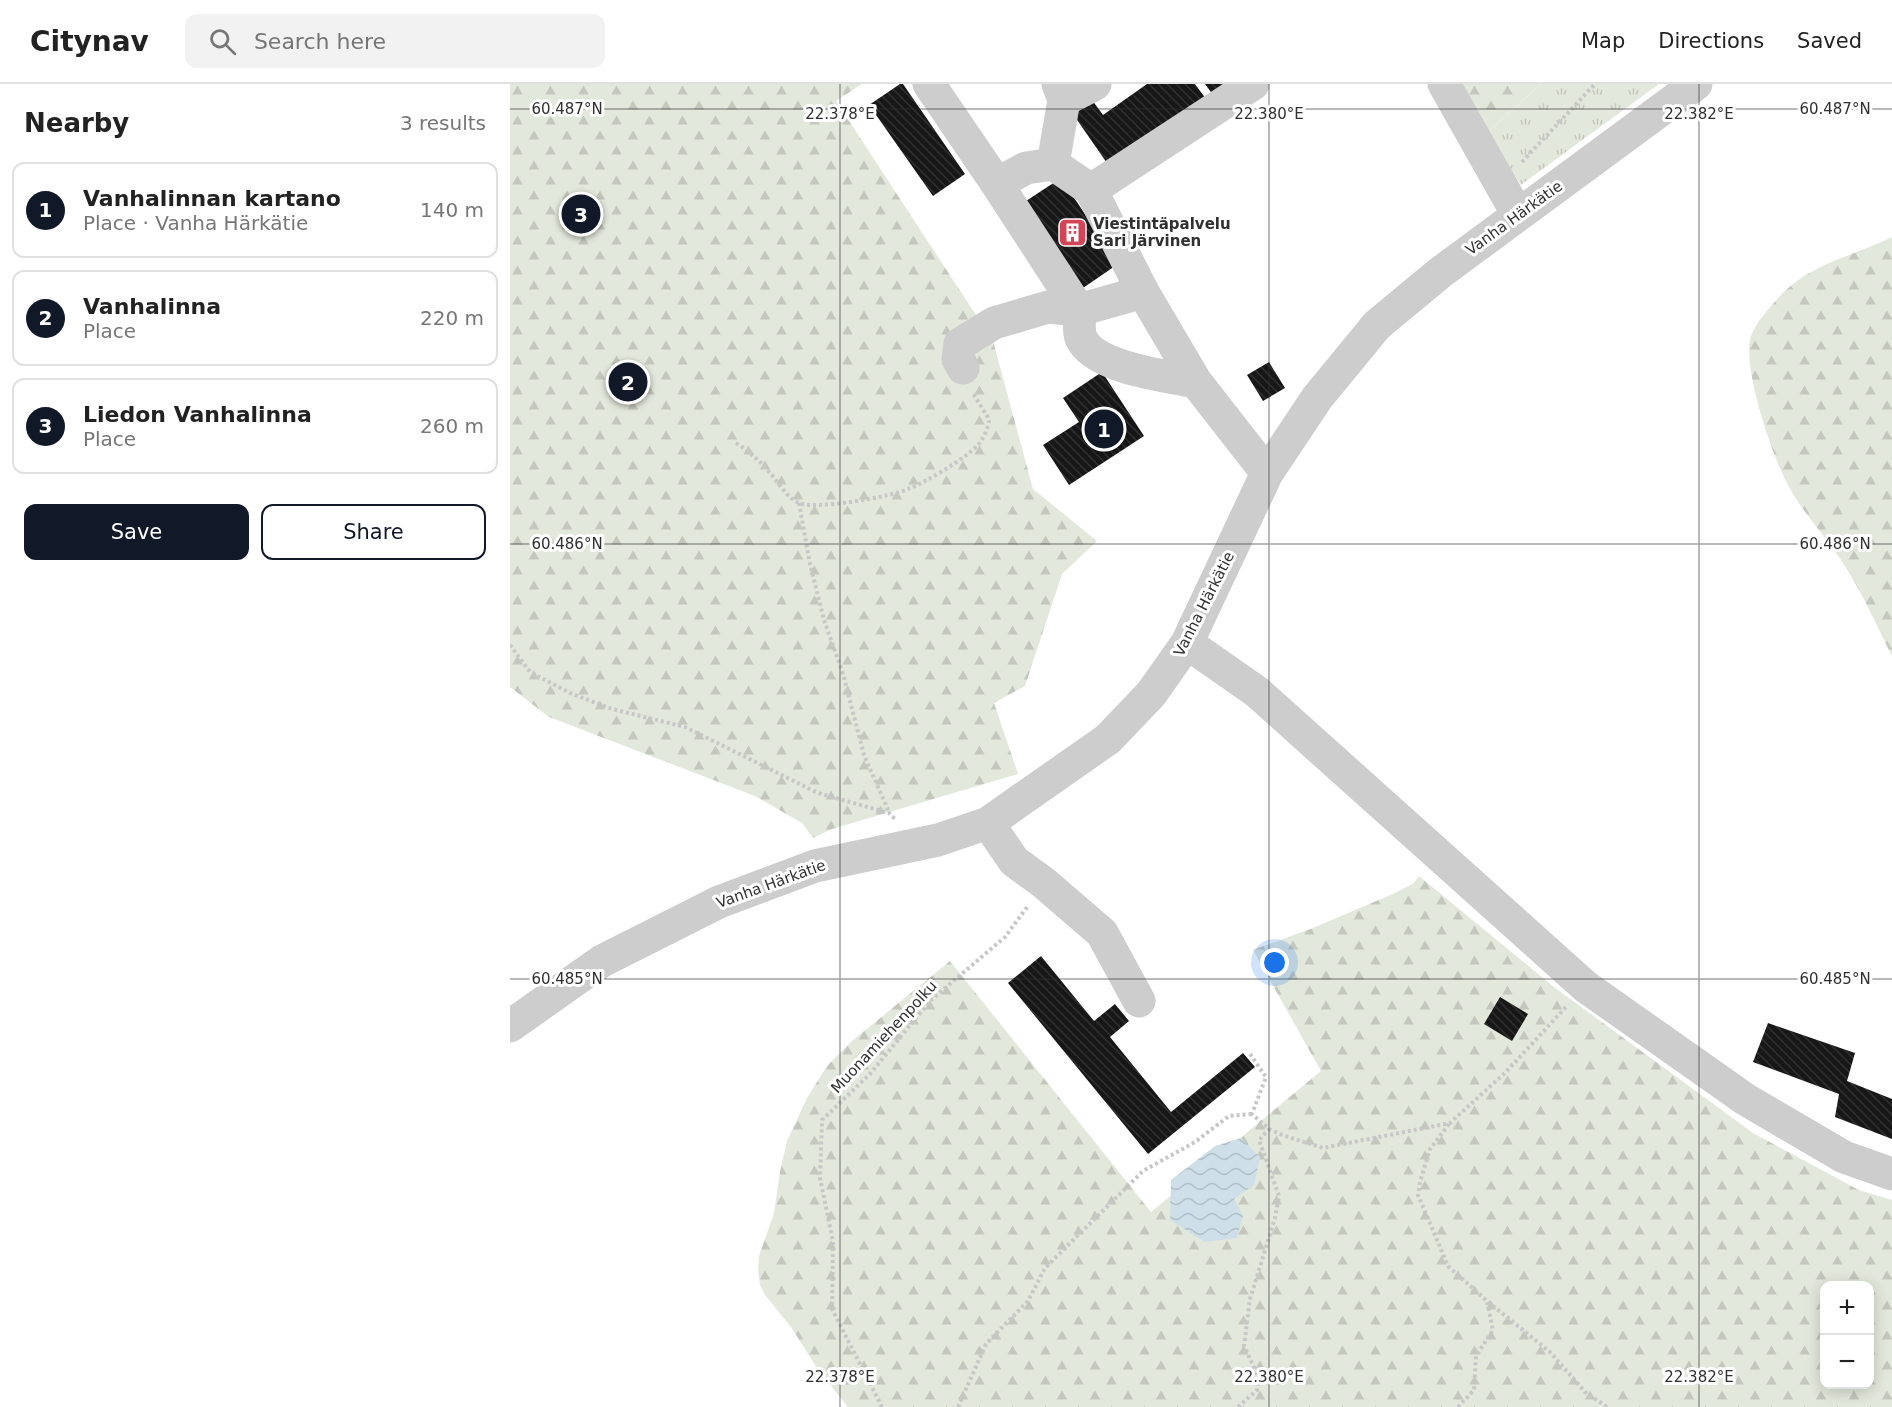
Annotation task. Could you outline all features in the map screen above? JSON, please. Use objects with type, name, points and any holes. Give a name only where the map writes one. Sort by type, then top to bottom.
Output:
[{"type":"street","points":[[929,84],[997,183],[1079,310],[1081,338],[1096,356],[1118,365],[1196,382]]},
{"type":"street","points":[[1053,164],[1061,92],[1095,84]]},
{"type":"street","points":[[1091,190],[1253,84]]},
{"type":"street","points":[[1444,84],[1518,215]]},
{"type":"street","name":"Vanha Härkätie","points":[[510,1026],[602,961],[719,902],[815,866],[938,840],[988,823],[1108,739],[1151,694],[1187,643],[1267,473],[1317,398],[1377,325],[1441,272],[1696,84]]},
{"type":"street","points":[[997,183],[1026,168],[1053,164],[1091,190],[1143,292],[1196,382],[1267,473]]},
{"type":"street","points":[[963,368],[958,359],[960,344],[994,323],[1048,307],[1079,310],[1143,292]]},
{"type":"street","points":[[1187,643],[1257,692],[1586,987],[1745,1099],[1844,1157],[1892,1174]]},
{"type":"street","points":[[988,823],[1014,861],[1044,883],[1102,933],[1139,1001]]},
{"type":"path","points":[[1501,184],[1595,84]]},
{"type":"path","points":[[736,443],[751,452],[799,503],[823,505],[888,495],[908,489],[958,460],[980,444],[989,421],[988,415],[978,405],[963,368]]},
{"type":"path","points":[[799,503],[810,564],[824,620],[843,674],[864,755],[889,813],[920,844]]},
{"type":"path","points":[[510,645],[531,672],[570,693],[612,709],[685,727],[818,793],[889,813]]},
{"type":"path","name":"Muonamiehenpolku","points":[[882,1407],[832,1309],[833,1242],[820,1178],[822,1120],[870,1074],[930,1001],[1005,937],[1044,883]]},
{"type":"path","points":[[1586,987],[1506,1072],[1450,1123],[1430,1149],[1418,1195],[1448,1266],[1550,1352],[1585,1392],[1607,1407]]},
{"type":"path","points":[[1250,1054],[1266,1077],[1252,1114]]},
{"type":"path","points":[[958,1407],[986,1344],[1028,1301],[1045,1268],[1143,1171],[1195,1142],[1229,1116],[1252,1114],[1269,1129],[1323,1148],[1450,1123]]},
{"type":"path","points":[[1238,1407],[1257,1390],[1259,1378],[1244,1346],[1250,1299],[1275,1218],[1279,1196],[1259,1140],[1269,1129]]},
{"type":"path","points":[[1458,1407],[1474,1390],[1476,1356],[1493,1330],[1487,1301]]},
{"type":"green space","points":[[510,84],[862,84],[836,101],[993,341],[1033,489],[1097,541],[1062,574],[1025,686],[994,703],[1018,774],[832,829],[813,838],[802,823],[755,796],[549,717],[510,687]]},
{"type":"green space","points":[[1459,84],[1541,84],[1487,133]]},
{"type":"green space","points":[[1541,84],[1659,84],[1521,185],[1487,133]]},
{"type":"green space","points":[[1892,237],[1892,656],[1848,571],[1788,485],[1774,454],[1760,411],[1750,368],[1749,350],[1751,336],[1760,320],[1792,285],[1833,261]]},
{"type":"green space","points":[[1419,876],[1554,987],[1753,1133],[1859,1190],[1892,1200],[1892,1407],[848,1407],[819,1371],[791,1327],[765,1295],[760,1285],[758,1271],[759,1256],[774,1213],[787,1141],[807,1098],[827,1066],[852,1041],[950,961],[1151,1212],[1321,1071],[1253,950],[1313,928],[1414,883]]},
{"type":"water","points":[[1241,1138],[1260,1157],[1254,1185],[1234,1199],[1243,1216],[1237,1238],[1205,1242],[1170,1220],[1171,1180],[1215,1146]]},
{"type":"building","points":[[903,84],[965,174],[933,196],[869,105]]},
{"type":"building","points":[[1147,84],[1195,84],[1206,99],[1109,166],[1073,114],[1092,100],[1103,115]]},
{"type":"building","points":[[1205,84],[1228,84],[1213,95]]},
{"type":"building","name":"Viestintäpalvelu Sari Järvinen","points":[[1061,178],[1118,264],[1083,288],[1026,201]]},
{"type":"building","points":[[1269,362],[1285,388],[1263,401],[1247,375]]},
{"type":"building","points":[[1102,372],[1144,436],[1069,485],[1043,445],[1079,422],[1063,398]]},
{"type":"building","points":[[1041,956],[1094,1021],[1115,1004],[1129,1021],[1110,1037],[1171,1112],[1243,1053],[1255,1067],[1148,1154],[1008,983]]},
{"type":"building","points":[[1500,997],[1528,1014],[1512,1041],[1484,1024]]},
{"type":"building","points":[[1768,1023],[1855,1053],[1847,1081],[1892,1099],[1892,1139],[1835,1117],[1839,1094],[1753,1062]]},
{"type":"place","name":"Liedon Vanhalinna","points":[[581,214]]},
{"type":"place","name":"Viestintäpalvelu Sari Järvinen","points":[[1072,233]]},
{"type":"place","name":"Vanhalinna","points":[[628,382]]},
{"type":"place","name":"Vanhalinnan kartano","points":[[1104,429]]}]
